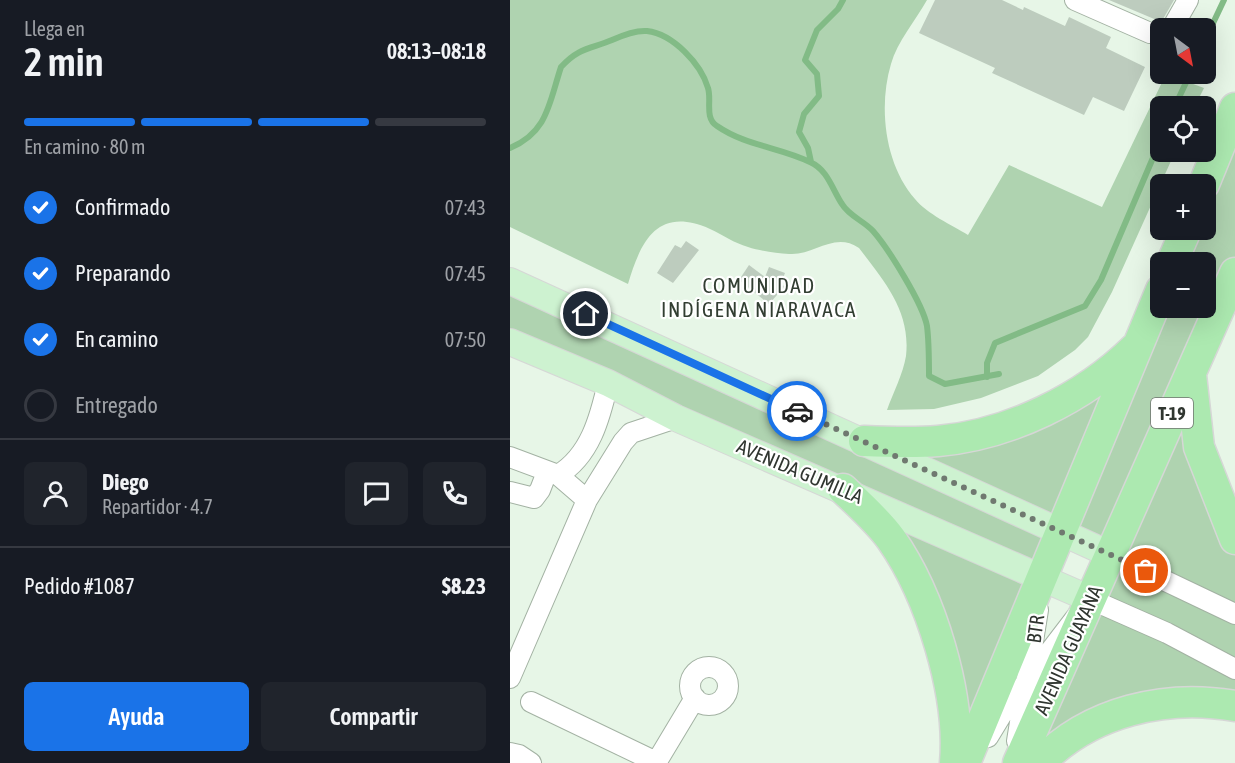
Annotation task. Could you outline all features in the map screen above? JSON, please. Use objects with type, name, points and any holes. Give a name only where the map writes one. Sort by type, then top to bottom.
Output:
[{"type":"highway","points":[[1208,174],[1235,108]]},
{"type":"highway","name":"AVENIDA GUAYANA","points":[[1018,763],[1235,273]]},
{"type":"highway","points":[[964,763],[1150,317]]},
{"type":"highway","points":[[864,441],[939,441],[971,435],[1040,412],[1070,399],[1102,377],[1139,344]]},
{"type":"highway","points":[[1190,371],[1199,447],[1235,539]]},
{"type":"highway","points":[[843,489],[891,538],[907,564],[922,597],[946,668],[954,702],[957,728],[955,763]]},
{"type":"highway","points":[[1040,763],[1085,729],[1144,706],[1207,702],[1235,706]]},
{"type":"main road","points":[[510,281],[1109,554]]},
{"type":"main road","name":"AVENIDA GUMILLA","points":[[510,342],[608,383],[676,418],[1090,598]]},
{"type":"street","points":[[1075,0],[1150,33]]},
{"type":"street","points":[[1178,18],[1188,0]]},
{"type":"street","points":[[510,492],[534,498],[552,474],[569,469],[583,453],[600,419],[608,383]]},
{"type":"street","points":[[510,678],[587,500],[631,433],[676,418]]},
{"type":"street","points":[[510,457],[552,474],[587,500]]},
{"type":"street","points":[[1109,554],[1235,614]]},
{"type":"street","name":"BTR","points":[[1008,763],[1021,726],[1042,577]]},
{"type":"street","points":[[1090,598],[1167,633],[1235,669]]},
{"type":"street","name":"BTR","points":[[977,763],[994,725],[1090,598]]},
{"type":"street","points":[[531,702],[656,762],[695,698]]},
{"type":"street","points":[[510,753],[519,755],[531,763]]},
{"type":"green space","points":[[510,0],[927,0],[902,39],[891,64],[885,98],[887,135],[897,170],[915,199],[933,214],[968,235],[1009,165],[1102,207],[1150,107],[1150,162],[1170,162],[1165,174],[1150,174],[1150,208],[1112,292],[1088,337],[1075,350],[1038,376],[981,398],[934,409],[887,410],[905,363],[904,325],[900,311],[886,285],[859,248],[850,243],[832,243],[807,252],[789,254],[758,250],[710,229],[692,223],[677,222],[654,231],[646,241],[628,284],[510,227]]},
{"type":"green space","points":[[1161,84],[1193,84],[1204,88],[1200,96],[1155,96]]},
{"type":"green space","points":[[1235,108],[1235,273],[1216,314],[1216,252],[1176,252],[1182,240],[1216,240],[1216,174],[1210,174]]},
{"type":"green space","points":[[510,281],[864,441],[1040,413],[1150,318],[1214,318],[1190,371],[1235,539],[1235,706],[1176,702],[1018,763],[1109,554],[1062,532],[965,763],[954,702],[870,515],[510,342]]},
{"type":"building","points":[[935,0],[1002,0],[1023,10],[1024,7],[1065,26],[1069,17],[1111,37],[1106,48],[1145,67],[1124,111],[1093,97],[1084,115],[992,73],[995,68],[919,33]]},
{"type":"building","points":[[1109,0],[1174,0],[1164,18],[1152,18]]},
{"type":"building","points":[[686,241],[699,250],[673,283],[657,273],[675,245],[681,248]]},
{"type":"building","points":[[749,265],[765,277],[769,267],[785,273],[780,285],[785,286],[769,304],[739,280]]},
{"type":"waterway","points":[[811,162],[808,148],[799,132],[804,114],[819,96],[817,74],[805,60],[817,30],[838,9],[843,0]]},
{"type":"waterway","points":[[1215,18],[1224,0]]},
{"type":"waterway","points":[[510,148],[523,141],[540,125],[550,104],[561,67],[567,60],[585,49],[634,32],[657,33],[676,44],[699,69],[708,88],[709,114],[713,123],[739,138],[816,165],[825,175],[845,208],[869,227],[879,239],[896,263],[924,316],[928,332],[929,376],[945,384],[999,374]]},
{"type":"waterway","points":[[1180,96],[1185,84]]},
{"type":"waterway","points":[[987,377],[987,363],[995,343],[1085,306],[1101,280],[1151,162]]},
{"type":"way so far","points":[[797,411],[1146,571]]},
{"type":"district","name":"COMUNIDAD INDÍGENA NIARAVACA","points":[[759,297]]},
{"type":"route","points":[[586,314],[797,411]]}]
